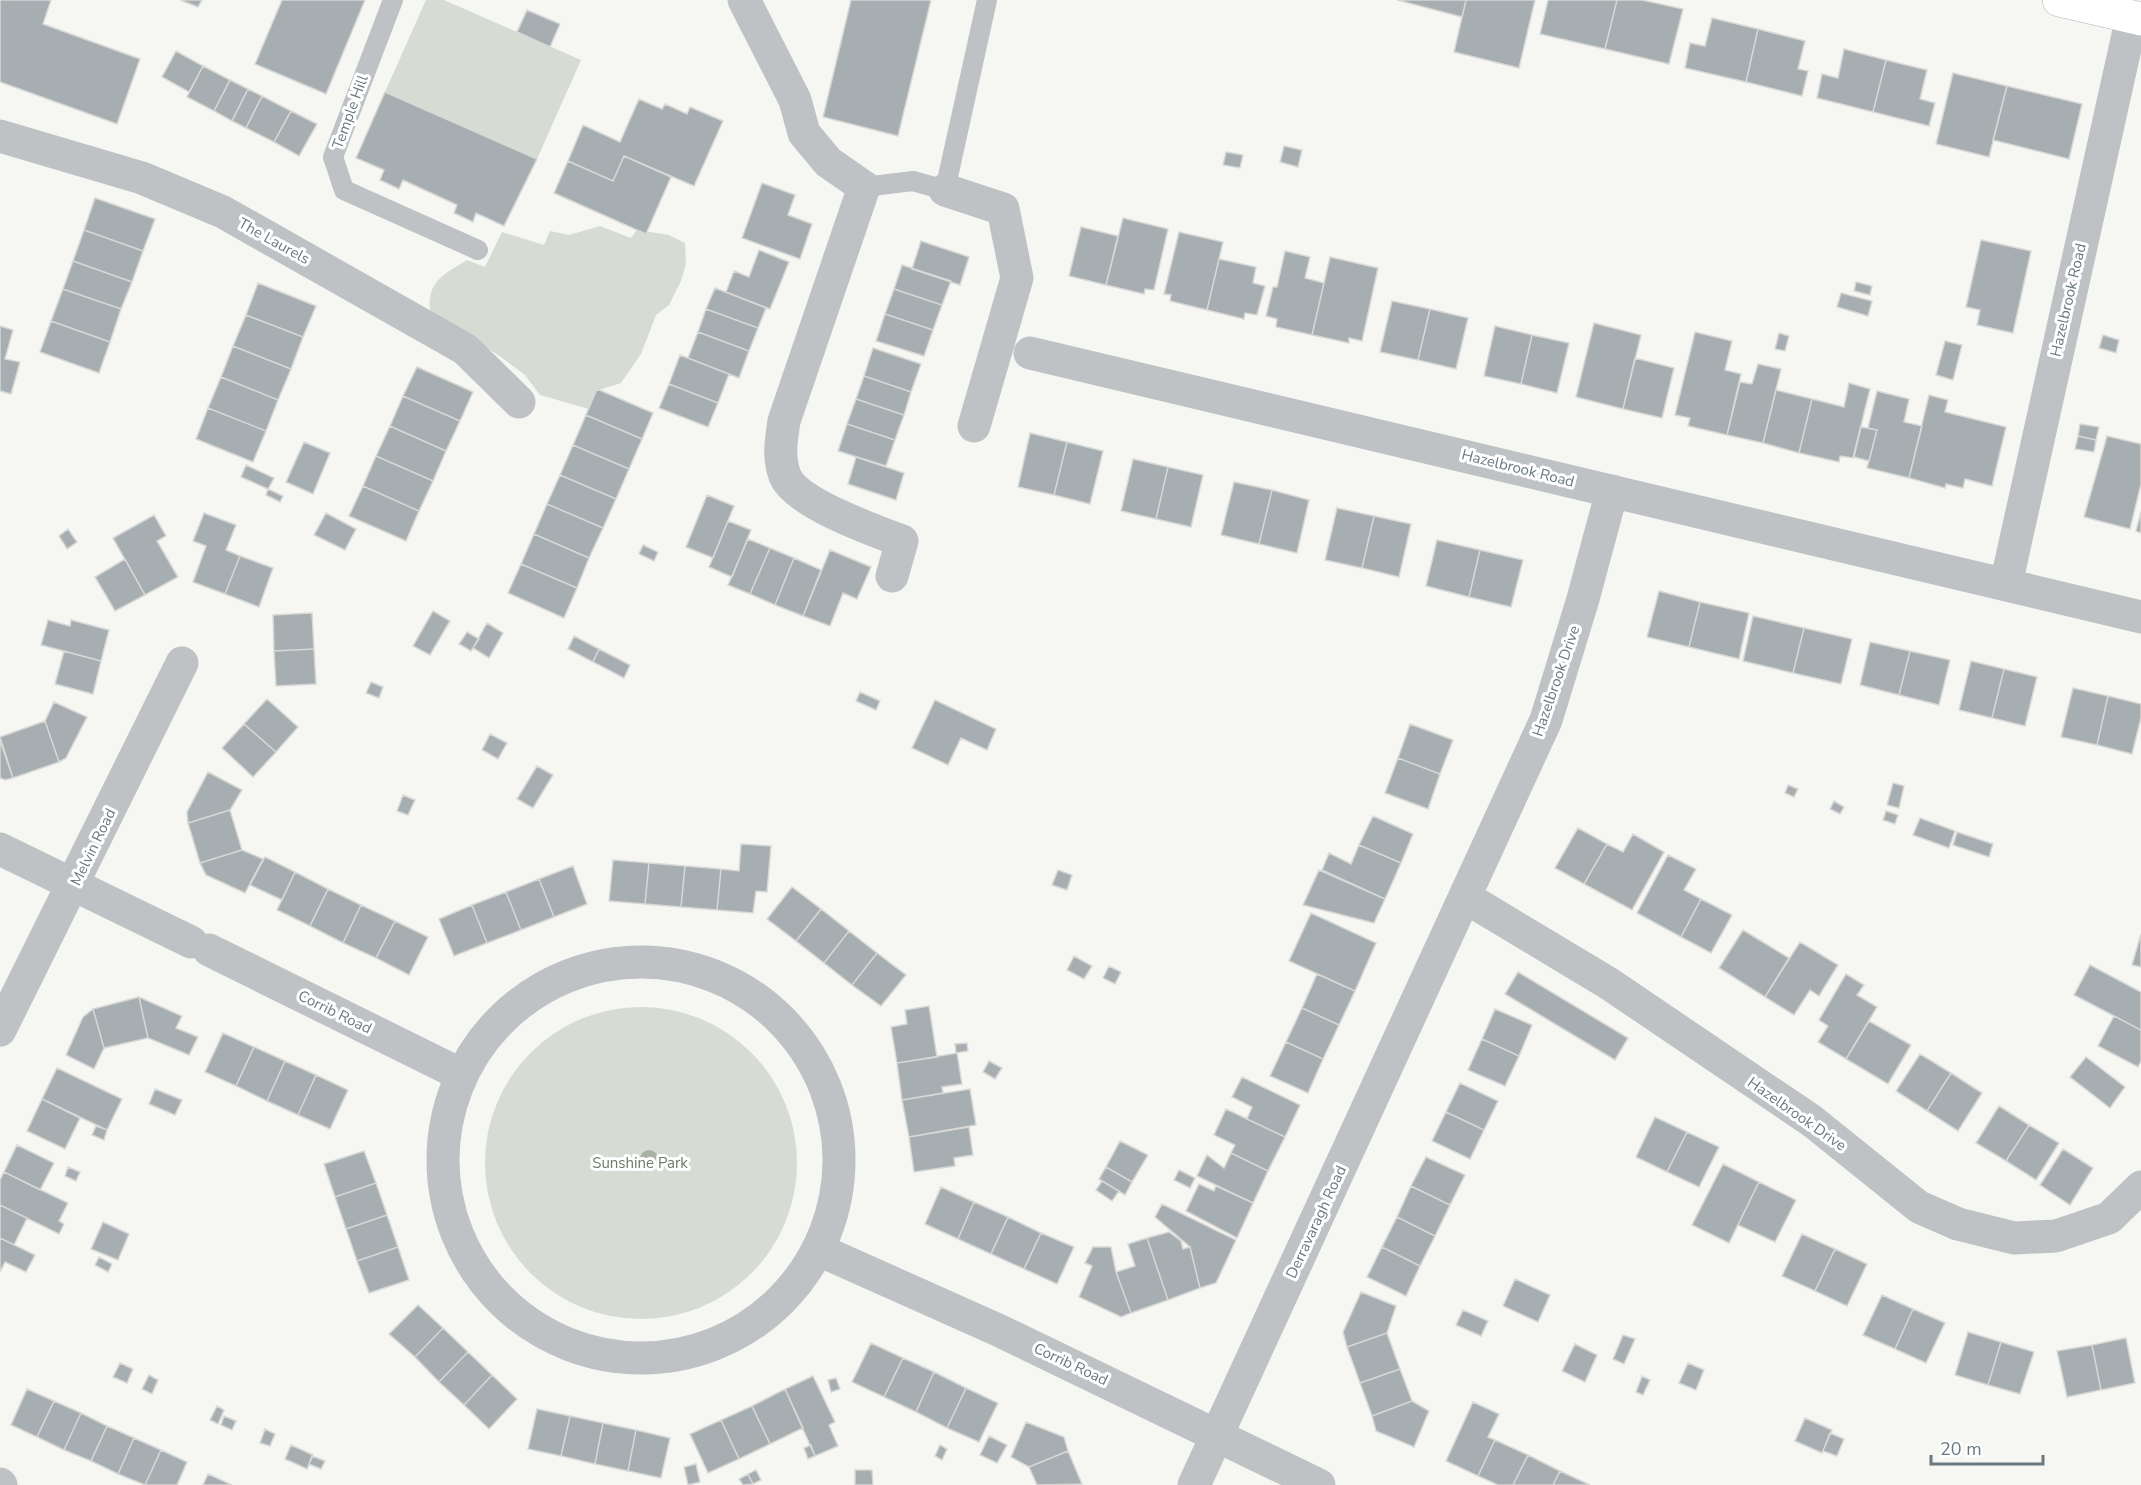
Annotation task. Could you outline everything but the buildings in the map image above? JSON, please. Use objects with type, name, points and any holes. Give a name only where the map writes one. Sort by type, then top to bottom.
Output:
[{"type":"main road","points":[[2059,0],[2137,18]]},
{"type":"street","points":[[744,0],[795,100],[804,133],[828,162],[864,187],[784,421],[779,450],[786,479],[806,497],[836,515],[902,541],[892,576]]},
{"type":"street","name":"Hazelbrook Road","points":[[2006,584],[2137,18]]},
{"type":"street","name":"The Laurels","points":[[0,136],[142,178],[223,212],[465,349],[519,402]]},
{"type":"street","points":[[945,190],[1003,209],[1017,278],[974,426]]},
{"type":"street","name":"Hazelbrook Road","points":[[1030,353],[2141,617]]},
{"type":"street","name":"Hazelbrook Drive","points":[[1437,958],[1546,720],[1583,599],[1612,491]]},
{"type":"street","name":"Melvin Road","points":[[0,1030],[73,887],[182,663]]},
{"type":"street","name":"Corrib Road","points":[[0,849],[73,887],[200,946],[460,1074]]},
{"type":"street","name":"Hazelbrook Drive","points":[[1465,897],[1608,983],[1812,1121],[1919,1208],[1958,1224],[2014,1238],[2056,1236],[2109,1218],[2141,1187]]},
{"type":"street","name":"Derravaragh Road","points":[[1194,1485],[1437,958]]},
{"type":"street","points":[[659,962],[706,972],[750,993],[787,1025],[815,1064],[834,1108],[840,1156],[836,1204],[819,1250],[778,1305],[721,1344],[653,1360],[585,1353],[523,1322],[474,1272],[447,1209],[441,1140],[460,1074],[486,1033],[522,1000],[564,976],[610,963],[659,962]]},
{"type":"street","name":"Corrib Road","points":[[819,1250],[1218,1434],[1319,1485]]},
{"type":"lane","name":"Temple Hill","points":[[393,0],[333,157],[344,190],[478,250]]},
{"type":"lane","points":[[864,187],[913,181],[945,190],[987,0]]},
{"type":"green space","points":[[426,0],[444,0],[581,60],[537,159],[385,92]]},
{"type":"green space","points":[[600,226],[631,238],[637,230],[669,235],[685,243],[686,264],[681,281],[669,305],[656,315],[641,354],[621,383],[599,390],[589,409],[540,395],[525,375],[430,312],[431,293],[438,280],[467,260],[485,267],[502,232],[544,245],[550,231],[569,235]]},
{"type":"green space","name":"Sunshine Park","points":[[641,1007],[671,1010],[715,1025],[740,1042],[762,1064],[779,1089],[785,1103],[794,1133],[797,1163],[794,1193],[779,1237],[762,1262],[740,1284],[715,1301],[701,1307],[671,1316],[641,1319],[611,1316],[567,1301],[542,1284],[520,1262],[503,1237],[497,1223],[488,1193],[485,1163],[488,1133],[503,1089],[520,1064],[542,1042],[567,1025],[581,1019],[611,1010]]}]
